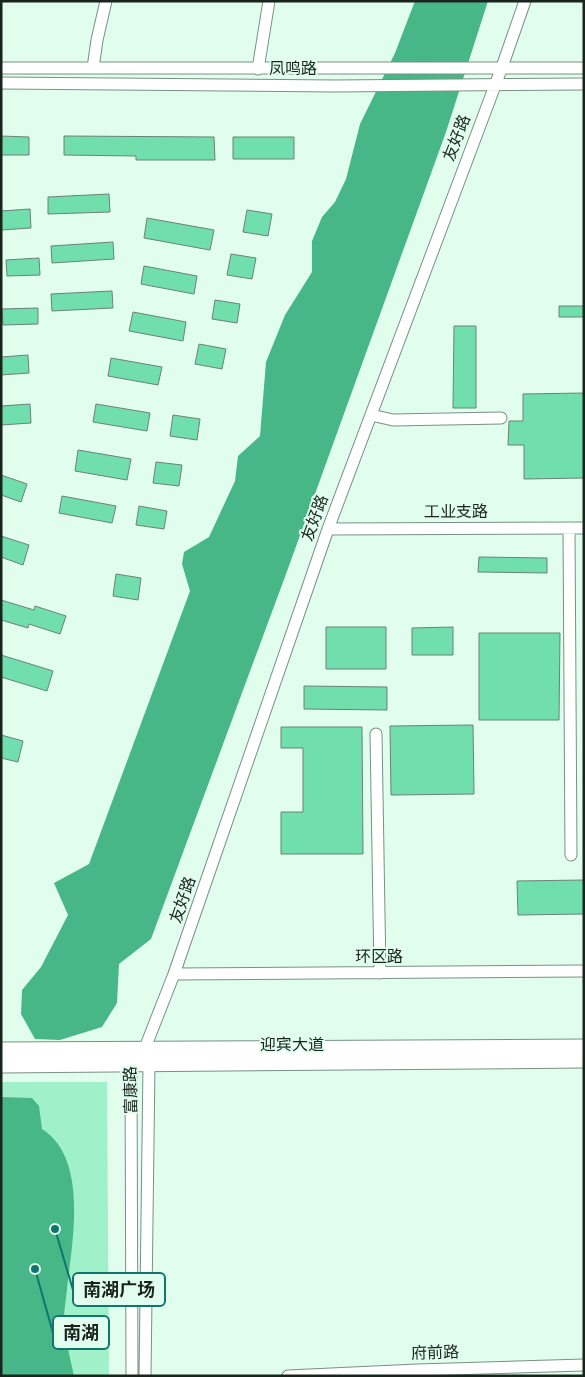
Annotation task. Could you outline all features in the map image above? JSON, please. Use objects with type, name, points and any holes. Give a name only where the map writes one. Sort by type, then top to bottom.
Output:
[{"type":"main road","name":"迎宾大道","points":[[1,1050],[584,1047]]},
{"type":"main road","name":"迎宾大道","points":[[1,1065],[584,1060]]},
{"type":"street","points":[[93,68],[96,40],[106,1]]},
{"type":"street","points":[[258,69],[268,1]]},
{"type":"street","name":"友好路","points":[[145,1048],[174,974],[328,529],[502,67],[525,1]]},
{"type":"street","name":"凤鸣路","points":[[1,68],[584,68]]},
{"type":"street","name":"凤鸣路","points":[[1,83],[335,86],[584,84]]},
{"type":"street","points":[[370,415],[393,420],[500,418]]},
{"type":"street","points":[[569,528],[571,855]]},
{"type":"street","name":"工业支路","points":[[328,529],[584,528]]},
{"type":"street","points":[[376,734],[380,973]]},
{"type":"street","name":"环区路","points":[[174,974],[584,971]]},
{"type":"street","name":"富康路","points":[[145,1048],[149,1064],[145,1376]]},
{"type":"street","name":"富康路","points":[[132,1376],[131,1064],[145,1048]]},
{"type":"street","name":"府前路","points":[[288,1376],[417,1373],[584,1365]]},
{"type":"shaded area","points":[[415,1],[488,1],[446,132],[286,574],[151,939],[119,964],[117,1003],[102,1027],[60,1040],[35,1039],[21,1014],[22,990],[41,967],[68,915],[54,883],[89,864],[190,591],[182,564],[184,552],[209,537],[235,481],[238,456],[260,436],[266,362],[285,315],[312,272],[312,241],[322,217],[335,202],[346,179],[360,124],[395,53]]},
{"type":"shaded area","points":[[1,1082],[107,1082],[109,1376],[1,1376]]},
{"type":"shaded area","points":[[1,1097],[32,1098],[39,1106],[42,1129],[57,1143],[66,1160],[72,1180],[74,1226],[64,1319],[74,1376],[1,1376]]},
{"type":"building","points":[[1,136],[29,137],[29,155],[1,155]]},
{"type":"building","points":[[64,136],[214,137],[215,160],[136,160],[136,156],[64,155]]},
{"type":"building","points":[[233,137],[294,137],[294,159],[233,159]]},
{"type":"building","points":[[109,194],[110,212],[48,214],[48,197]]},
{"type":"building","points":[[30,209],[31,228],[1,230],[1,211]]},
{"type":"building","points":[[247,210],[272,214],[268,236],[243,232]]},
{"type":"building","points":[[147,218],[214,230],[210,250],[144,238]]},
{"type":"building","points":[[113,242],[114,259],[52,263],[51,246]]},
{"type":"building","points":[[231,254],[256,258],[252,279],[227,275]]},
{"type":"building","points":[[39,258],[40,275],[7,276],[6,260]]},
{"type":"building","points":[[144,266],[197,276],[194,294],[141,284]]},
{"type":"building","points":[[112,291],[113,308],[52,311],[51,294]]},
{"type":"building","points":[[215,300],[240,304],[237,323],[212,319]]},
{"type":"building","points":[[559,306],[584,306],[584,317],[559,317]]},
{"type":"building","points":[[38,308],[38,324],[3,325],[2,309]]},
{"type":"building","points":[[133,312],[186,322],[183,341],[129,331]]},
{"type":"building","points":[[454,326],[476,326],[476,408],[453,408]]},
{"type":"building","points":[[199,344],[226,349],[222,369],[195,364]]},
{"type":"building","points":[[28,355],[29,373],[1,375],[1,357]]},
{"type":"building","points":[[111,358],[162,367],[158,385],[108,376]]},
{"type":"building","points":[[584,393],[584,478],[524,479],[524,445],[508,445],[509,421],[523,421],[523,394]]},
{"type":"building","points":[[30,404],[31,423],[1,425],[1,406]]},
{"type":"building","points":[[96,404],[150,413],[147,431],[93,422]]},
{"type":"building","points":[[173,415],[200,419],[197,440],[170,436]]},
{"type":"building","points":[[78,450],[131,459],[127,480],[75,471]]},
{"type":"building","points":[[156,462],[182,465],[179,486],[153,483]]},
{"type":"building","points":[[1,475],[27,484],[21,502],[1,495]]},
{"type":"building","points":[[62,496],[116,506],[112,523],[59,513]]},
{"type":"building","points":[[139,506],[167,511],[164,529],[136,525]]},
{"type":"building","points":[[1,536],[29,545],[23,565],[1,557]]},
{"type":"building","points":[[479,557],[547,558],[547,573],[478,572]]},
{"type":"building","points":[[116,574],[141,578],[138,600],[113,596]]},
{"type":"building","points":[[1,600],[34,610],[35,606],[66,616],[60,634],[29,624],[28,628],[1,620]]},
{"type":"building","points":[[326,627],[386,627],[386,669],[326,669]]},
{"type":"building","points":[[453,627],[453,655],[412,655],[412,628]]},
{"type":"building","points":[[479,633],[560,633],[559,720],[479,720]]},
{"type":"building","points":[[1,655],[53,671],[47,691],[1,677]]},
{"type":"building","points":[[304,686],[387,687],[387,710],[304,709]]},
{"type":"building","points":[[473,725],[474,794],[391,795],[390,726]]},
{"type":"building","points":[[281,727],[362,727],[363,854],[281,854],[281,812],[303,812],[303,748],[281,748]]},
{"type":"building","points":[[1,735],[23,741],[18,762],[1,758]]},
{"type":"building","points":[[584,880],[584,914],[518,915],[517,881]]},
{"type":"place","name":"南湖广场","points":[[55,1229]]},
{"type":"place","name":"南湖","points":[[35,1269]]}]
